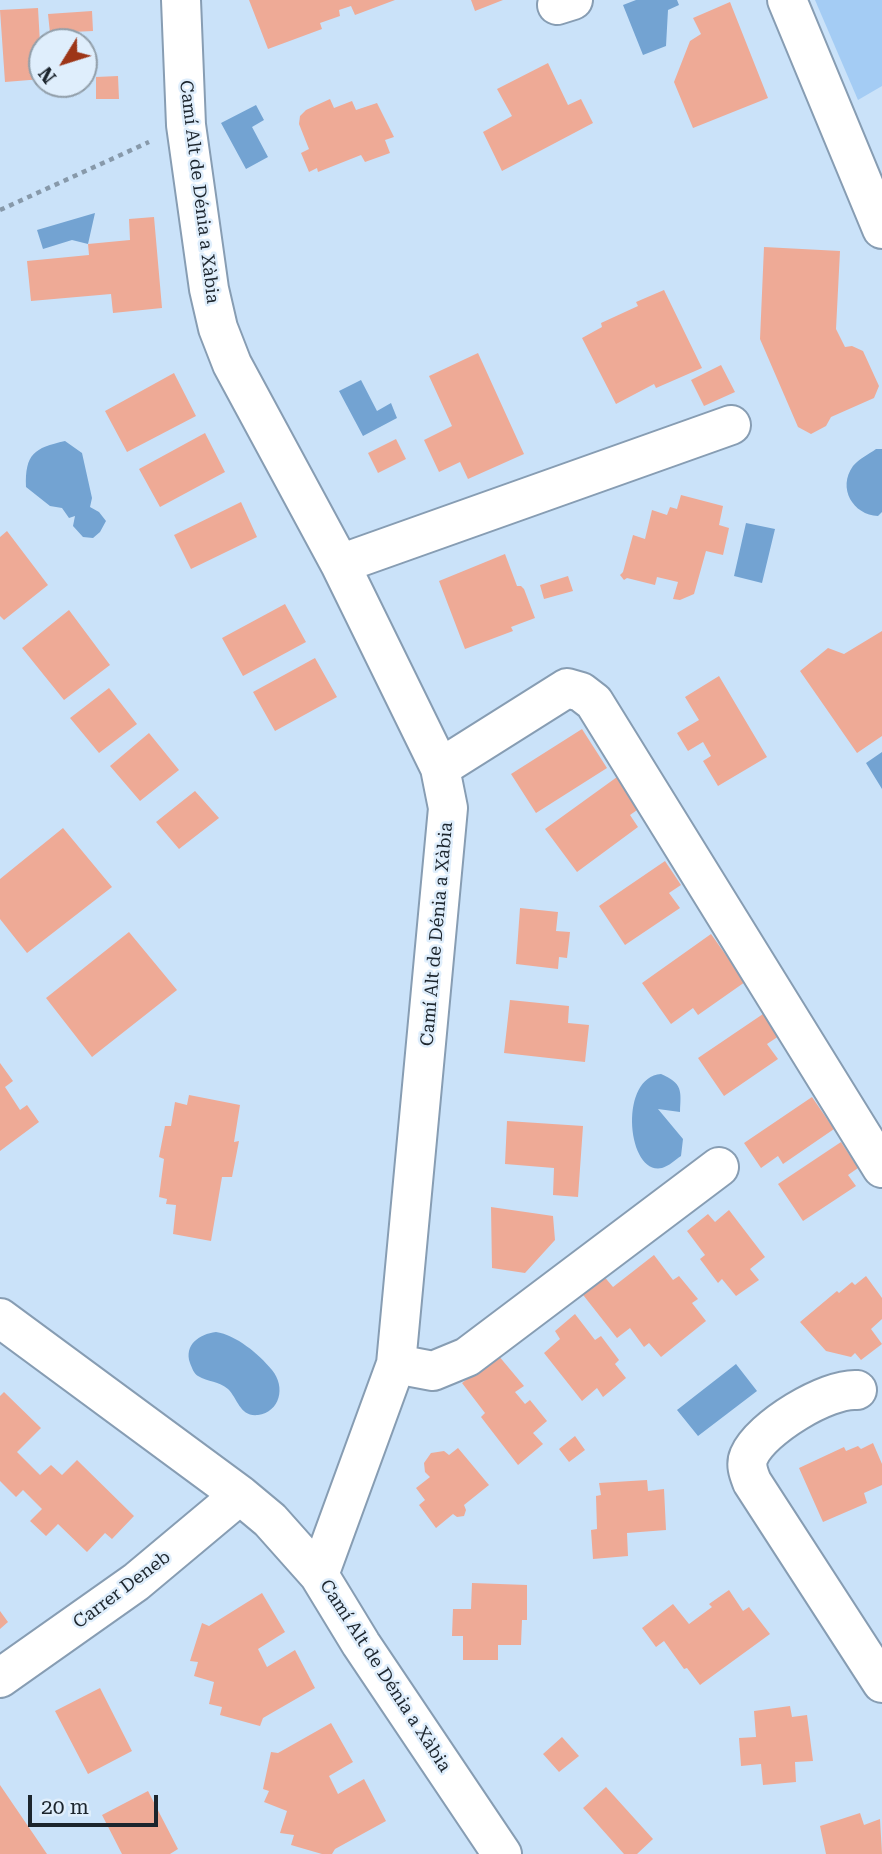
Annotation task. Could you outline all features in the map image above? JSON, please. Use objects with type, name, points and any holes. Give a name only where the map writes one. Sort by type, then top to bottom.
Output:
[{"type":"street","name":"Camí Alt de Dénia a Xàbia","points":[[181,0],[186,125],[209,289],[218,328],[233,364],[340,564],[439,768],[447,808],[396,1364],[318,1575],[502,1854]]},
{"type":"street","points":[[787,0],[882,229]]},
{"type":"street","points":[[340,564],[731,425]]},
{"type":"street","points":[[439,768],[567,688],[581,692],[594,702],[882,1168]]},
{"type":"street","points":[[396,1364],[433,1371],[467,1357],[719,1167]]},
{"type":"street","points":[[0,1318],[240,1495],[270,1520],[318,1575]]},
{"type":"street","points":[[857,1390],[835,1392],[799,1410],[763,1439],[749,1455],[747,1465],[752,1482],[882,1683]]},
{"type":"street","name":"Carrer Deneb","points":[[0,1678],[136,1582],[240,1495]]},
{"type":"path","points":[[0,211],[186,125]]},
{"type":"shaded area","points":[[636,0],[677,0],[679,5],[668,10],[666,46],[643,55],[623,5]]},
{"type":"shaded area","points":[[815,0],[882,0],[882,86],[858,100]]},
{"type":"shaded area","points":[[256,105],[264,120],[252,127],[268,157],[246,169],[221,123]]},
{"type":"shaded area","points":[[95,213],[88,244],[72,240],[43,249],[37,230]]},
{"type":"shaded area","points":[[361,380],[377,411],[391,403],[397,418],[363,436],[339,391]]},
{"type":"shaded area","points":[[65,441],[82,453],[92,498],[90,507],[99,512],[106,521],[93,538],[83,537],[73,526],[75,516],[69,518],[62,508],[50,506],[26,487],[27,467],[34,454],[46,446]]},
{"type":"shaded area","points":[[876,449],[882,449],[882,512],[878,516],[861,511],[850,499],[847,491],[848,474],[853,466]]},
{"type":"shaded area","points":[[746,523],[775,529],[762,583],[734,576]]},
{"type":"shaded area","points":[[882,752],[882,789],[866,763]]},
{"type":"shaded area","points":[[661,1074],[679,1088],[680,1112],[658,1109],[683,1139],[681,1156],[662,1168],[650,1166],[641,1157],[632,1125],[633,1107],[638,1091],[647,1079]]},
{"type":"shaded area","points":[[216,1332],[247,1346],[272,1370],[280,1391],[276,1404],[265,1413],[247,1413],[228,1389],[194,1372],[189,1357],[191,1346],[204,1335]]},
{"type":"shaded area","points":[[736,1364],[757,1391],[698,1436],[677,1410]]},
{"type":"building","points":[[249,0],[395,0],[355,15],[351,6],[339,10],[340,16],[320,23],[322,29],[268,49]]},
{"type":"building","points":[[471,0],[503,0],[475,11]]},
{"type":"building","points":[[730,2],[768,98],[693,128],[674,82],[690,41],[701,34],[693,18]]},
{"type":"building","points":[[38,8],[39,28],[28,28],[28,80],[5,82],[0,10]]},
{"type":"building","points":[[92,11],[93,28],[49,28],[48,14]]},
{"type":"building","points":[[548,63],[568,105],[581,99],[593,123],[502,171],[483,132],[512,116],[497,89]]},
{"type":"building","points":[[118,76],[119,99],[96,99],[98,77]]},
{"type":"building","points":[[330,99],[334,108],[352,101],[356,110],[377,103],[394,137],[385,140],[390,153],[365,162],[361,155],[318,172],[317,168],[309,172],[301,153],[309,149],[299,124],[300,116],[306,110]]},
{"type":"building","points":[[154,217],[162,308],[113,313],[111,294],[31,301],[27,261],[89,255],[88,244],[130,240],[129,219]]},
{"type":"building","points":[[764,247],[840,251],[836,329],[845,347],[852,346],[863,351],[879,386],[874,398],[831,417],[826,426],[811,434],[798,427],[760,339]]},
{"type":"building","points":[[664,290],[702,368],[656,388],[654,384],[616,404],[582,338],[602,327],[601,323],[638,306],[636,302]]},
{"type":"building","points":[[478,353],[524,454],[468,479],[460,462],[439,472],[424,440],[452,426],[429,376]]},
{"type":"building","points":[[721,365],[735,392],[704,406],[691,380]]},
{"type":"building","points":[[174,373],[196,416],[127,452],[105,411]]},
{"type":"building","points":[[205,433],[225,472],[160,507],[139,469]]},
{"type":"building","points":[[396,439],[406,459],[378,473],[368,453]]},
{"type":"building","points":[[681,495],[723,506],[719,525],[729,528],[723,555],[706,551],[694,594],[680,600],[673,599],[678,582],[657,577],[655,585],[627,578],[624,580],[620,575],[633,535],[645,539],[652,510],[667,515],[670,507],[677,509]]},
{"type":"building","points":[[241,502],[257,537],[191,569],[174,535]]},
{"type":"building","points":[[7,531],[48,585],[4,620],[0,616],[0,537]]},
{"type":"building","points":[[505,554],[517,586],[524,589],[535,618],[511,627],[513,631],[465,649],[439,581]]},
{"type":"building","points":[[568,576],[573,591],[544,599],[540,585]]},
{"type":"building","points":[[285,604],[306,642],[243,676],[222,638]]},
{"type":"building","points":[[69,610],[110,665],[64,700],[22,648]]},
{"type":"building","points":[[882,631],[882,736],[857,753],[800,671],[828,648],[844,654]]},
{"type":"building","points":[[315,658],[337,697],[275,731],[253,692]]},
{"type":"building","points":[[719,676],[767,757],[718,786],[703,761],[711,756],[703,742],[688,751],[677,733],[699,720],[685,697]]},
{"type":"building","points":[[109,688],[137,724],[99,753],[70,718]]},
{"type":"building","points":[[582,729],[607,768],[536,813],[511,774]]},
{"type":"building","points":[[149,733],[179,770],[140,801],[110,766]]},
{"type":"building","points":[[617,777],[640,808],[630,815],[638,827],[577,872],[545,829]]},
{"type":"building","points":[[195,791],[219,818],[179,849],[156,822]]},
{"type":"building","points":[[63,828],[112,887],[27,953],[0,919],[0,879]]},
{"type":"building","points":[[665,861],[681,885],[669,893],[680,908],[625,945],[599,906]]},
{"type":"building","points":[[520,908],[558,912],[556,931],[570,932],[567,958],[559,957],[558,969],[516,964]]},
{"type":"building","points":[[129,932],[177,990],[92,1057],[46,998]]},
{"type":"building","points":[[711,934],[745,982],[698,1015],[693,1008],[671,1024],[642,983]]},
{"type":"building","points":[[510,1000],[569,1006],[568,1023],[589,1025],[585,1062],[504,1053]]},
{"type":"building","points":[[763,1014],[779,1036],[767,1044],[778,1059],[724,1096],[698,1058]]},
{"type":"building","points":[[0,1063],[13,1081],[5,1087],[20,1110],[27,1105],[39,1122],[0,1151]]},
{"type":"building","points":[[189,1095],[240,1105],[234,1142],[239,1141],[232,1177],[222,1177],[211,1241],[173,1234],[176,1205],[166,1204],[167,1199],[159,1197],[164,1159],[159,1157],[165,1126],[171,1126],[175,1102],[187,1105]]},
{"type":"building","points":[[812,1097],[834,1129],[783,1164],[778,1156],[761,1168],[744,1143]]},
{"type":"building","points":[[507,1121],[583,1126],[578,1197],[553,1195],[554,1168],[505,1164]]},
{"type":"building","points":[[841,1142],[858,1168],[848,1175],[856,1186],[803,1221],[778,1184]]},
{"type":"building","points":[[491,1207],[553,1216],[555,1240],[525,1273],[492,1268]]},
{"type":"building","points":[[729,1210],[765,1257],[750,1269],[759,1280],[736,1296],[722,1279],[718,1283],[700,1259],[705,1255],[687,1231],[708,1214],[715,1222]]},
{"type":"building","points":[[654,1255],[673,1280],[679,1276],[698,1299],[692,1303],[706,1321],[661,1357],[649,1343],[644,1347],[630,1328],[617,1338],[580,1291],[602,1274],[613,1287]]},
{"type":"building","points":[[866,1276],[882,1298],[882,1319],[871,1329],[882,1344],[861,1360],[855,1353],[851,1357],[826,1351],[800,1322],[837,1291],[839,1293],[852,1282],[855,1285]]},
{"type":"building","points":[[575,1314],[595,1340],[601,1336],[619,1360],[615,1364],[626,1378],[603,1397],[597,1388],[582,1401],[544,1353],[560,1339],[555,1331]]},
{"type":"building","points":[[498,1355],[524,1386],[515,1392],[525,1404],[530,1400],[547,1421],[533,1433],[543,1444],[518,1465],[481,1417],[485,1413],[462,1383]]},
{"type":"building","points":[[4,1392],[41,1428],[17,1452],[40,1475],[51,1465],[62,1475],[77,1460],[134,1516],[112,1539],[105,1533],[87,1552],[58,1524],[46,1536],[30,1521],[42,1509],[23,1490],[16,1497],[0,1481],[0,1396]]},
{"type":"building","points":[[575,1436],[585,1450],[569,1462],[559,1449]]},
{"type":"building","points":[[873,1443],[882,1464],[882,1485],[864,1493],[867,1503],[823,1522],[799,1468],[844,1447],[846,1451],[858,1446],[861,1449]]},
{"type":"building","points":[[458,1448],[489,1485],[464,1505],[464,1516],[457,1517],[453,1514],[436,1528],[419,1505],[425,1500],[416,1488],[430,1477],[425,1472],[424,1463],[431,1453],[444,1451],[449,1455]]},
{"type":"building","points":[[647,1480],[648,1491],[664,1489],[666,1530],[627,1533],[628,1556],[593,1559],[591,1530],[597,1529],[596,1496],[601,1495],[599,1483]]},
{"type":"building","points":[[472,1583],[527,1585],[527,1620],[522,1620],[521,1645],[498,1645],[498,1660],[463,1660],[463,1636],[452,1636],[453,1609],[471,1609]]},
{"type":"building","points":[[729,1590],[743,1611],[749,1607],[770,1634],[700,1685],[687,1668],[684,1669],[664,1641],[656,1647],[642,1628],[673,1604],[689,1624],[712,1607],[709,1604]]},
{"type":"building","points":[[262,1593],[285,1632],[258,1649],[267,1667],[295,1650],[315,1688],[263,1718],[260,1726],[220,1715],[222,1707],[209,1704],[214,1682],[194,1676],[198,1662],[190,1661],[202,1623],[209,1626]]},
{"type":"building","points":[[0,1611],[8,1622],[0,1629]]},
{"type":"building","points":[[100,1688],[132,1751],[88,1774],[55,1711]]},
{"type":"building","points":[[790,1706],[792,1717],[807,1715],[813,1761],[795,1762],[796,1782],[763,1785],[761,1764],[741,1766],[739,1738],[756,1737],[754,1711]]},
{"type":"building","points":[[331,1723],[353,1762],[329,1776],[338,1794],[364,1779],[386,1821],[335,1849],[332,1854],[322,1854],[291,1845],[294,1835],[280,1833],[287,1811],[264,1802],[269,1791],[263,1789],[271,1752],[278,1753]]},
{"type":"building","points":[[562,1737],[579,1756],[559,1772],[543,1754]]},
{"type":"building","points":[[0,1785],[47,1854],[0,1854]]},
{"type":"building","points":[[606,1787],[653,1839],[637,1854],[624,1854],[583,1808]]},
{"type":"building","points":[[148,1791],[178,1849],[170,1854],[122,1854],[102,1815]]},
{"type":"building","points":[[860,1813],[864,1825],[880,1819],[882,1854],[826,1854],[820,1826]]}]
